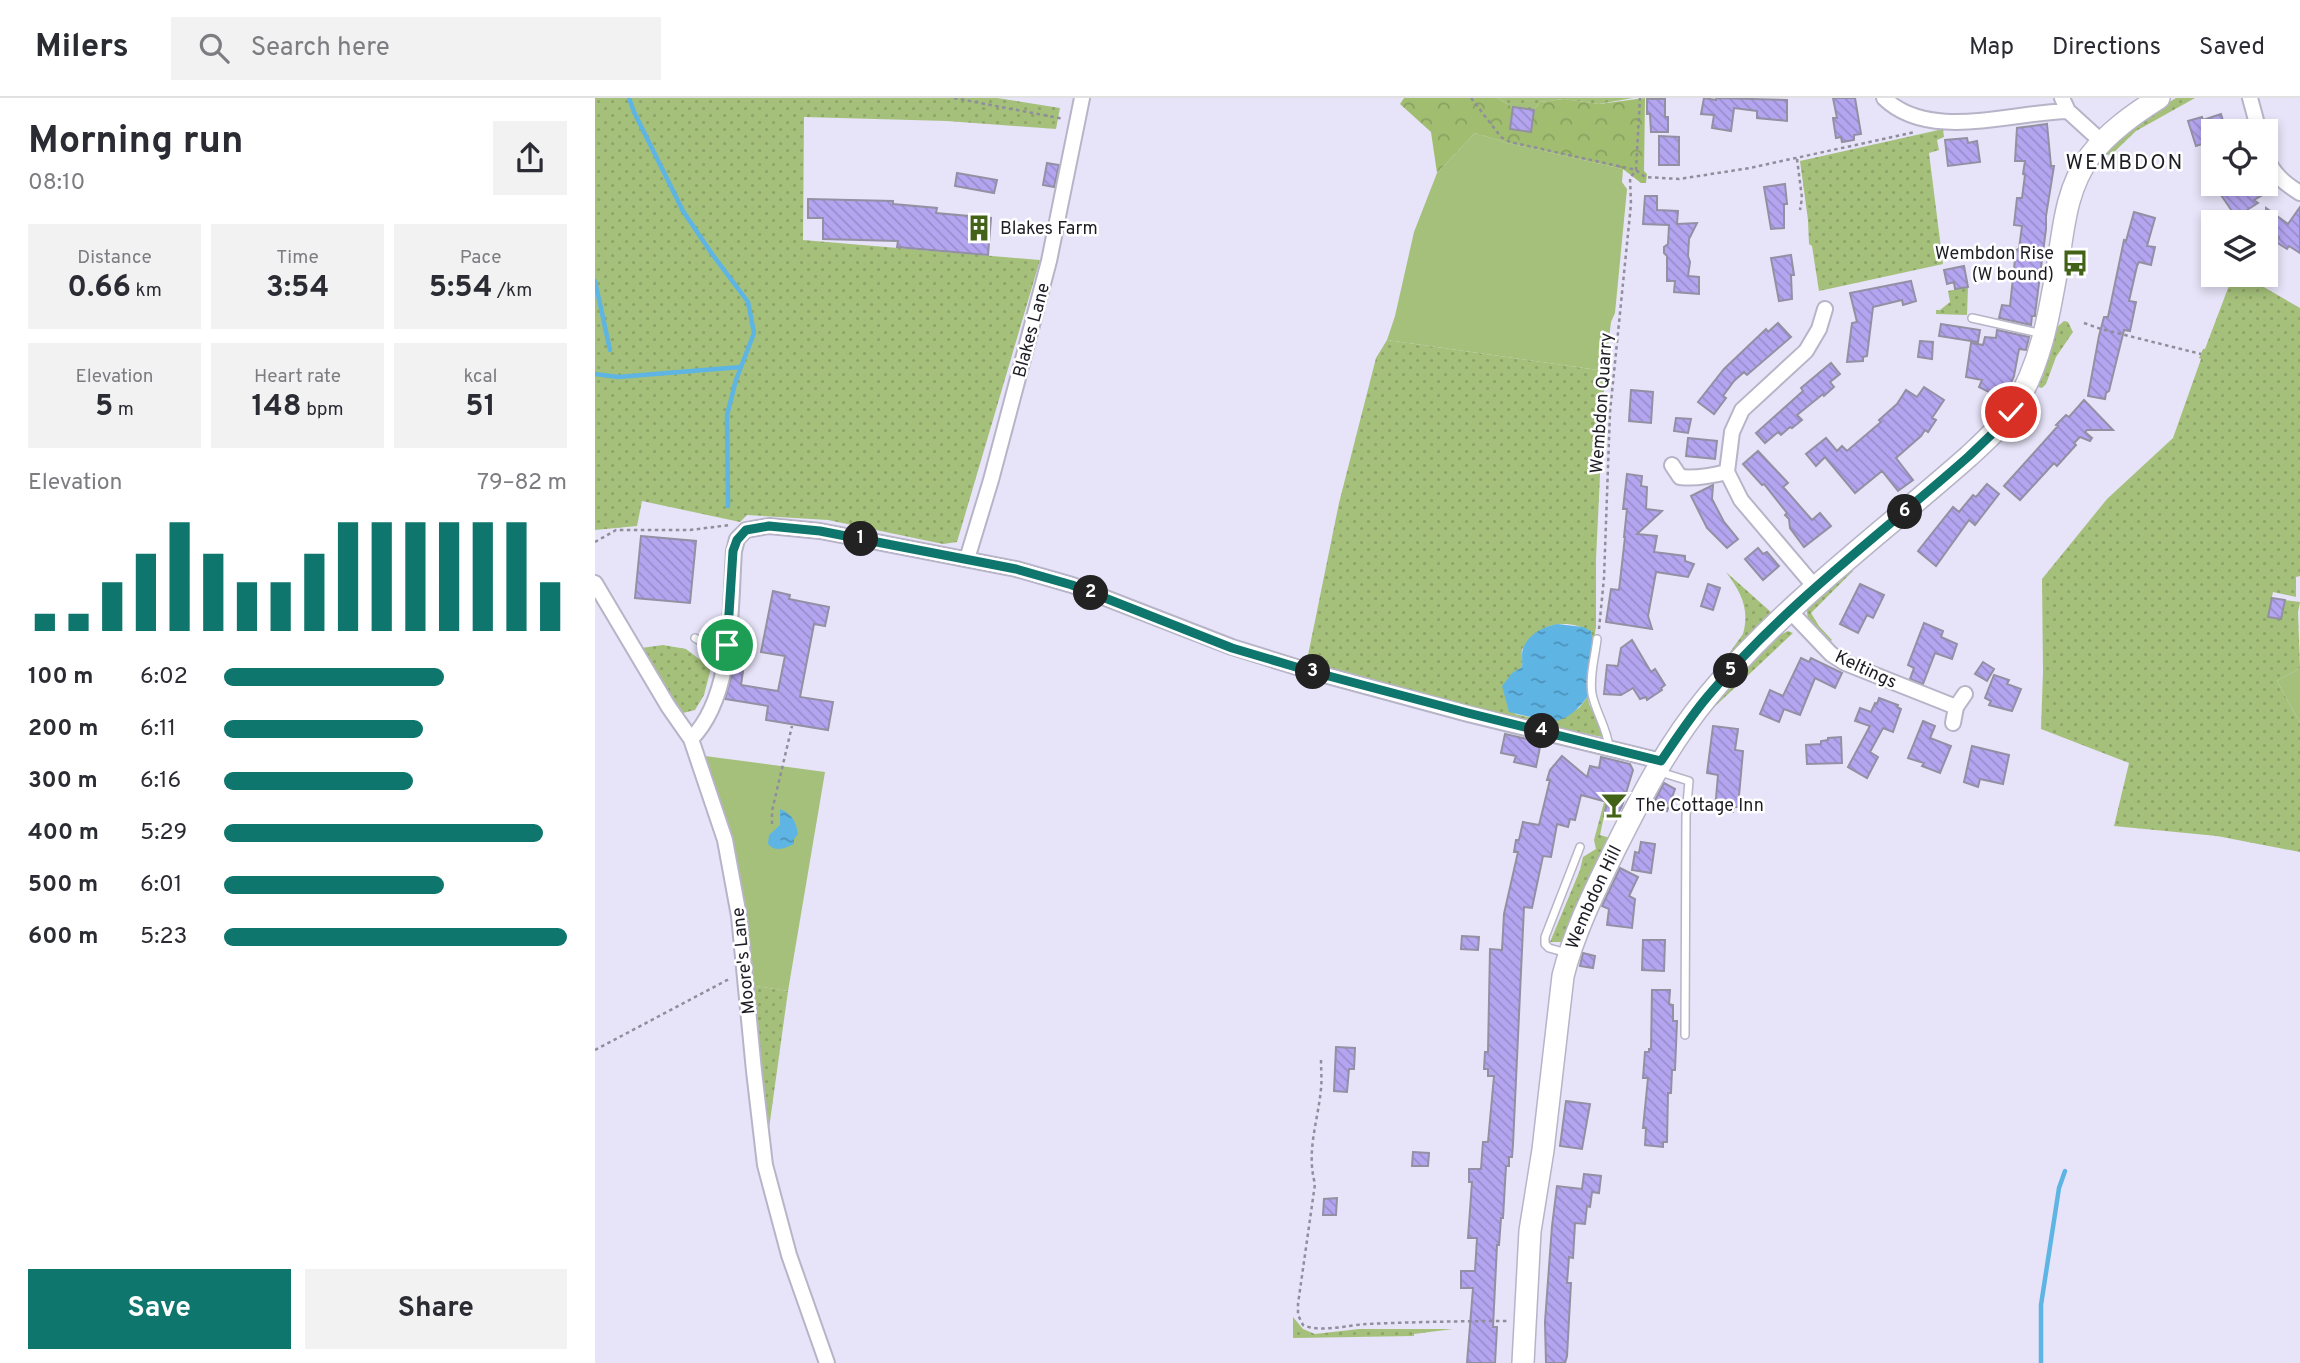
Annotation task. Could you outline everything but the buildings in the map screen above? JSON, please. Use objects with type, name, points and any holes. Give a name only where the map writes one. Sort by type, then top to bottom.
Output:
[{"type":"main road","name":"Wembdon Hill","points":[[1523,1363],[1530,1231],[1543,1150],[1559,999],[1569,953],[1602,874],[1658,766],[1708,695],[1815,587],[1921,499],[1993,433],[2011,412],[2025,389],[2044,334],[2066,211],[2073,187],[2090,156],[2102,142],[2130,117],[2159,98]]},
{"type":"street","name":"Blakes Lane","points":[[967,559],[1049,261],[1082,98]]},
{"type":"street","points":[[1884,98],[1905,113],[1941,122],[2065,105],[2102,142]]},
{"type":"street","points":[[2250,98],[2256,119]]},
{"type":"street","points":[[2278,176],[2300,192]]},
{"type":"street","points":[[1815,587],[1741,500],[1727,472],[1732,432],[1742,410],[1806,351],[1819,329],[1825,309]]},
{"type":"street","points":[[1672,465],[1680,477],[1707,477],[1727,472]]},
{"type":"street","points":[[691,739],[712,709],[722,673],[729,632],[733,551],[737,540],[746,530],[769,526],[820,531],[1016,569],[1072,585],[1188,632],[1306,670],[1609,747],[1658,766]]},
{"type":"street","name":"Moore's Lane","points":[[595,583],[668,706],[691,739],[725,840],[739,916],[765,1165],[789,1255],[827,1363]]},
{"type":"street","name":"Keltings","points":[[1790,611],[1831,654],[1845,663],[1956,707]]},
{"type":"street","points":[[1953,723],[1956,707],[1965,694]]},
{"type":"lane","points":[[1972,318],[2044,334]]},
{"type":"lane","points":[[695,638],[725,656]]},
{"type":"lane","points":[[1597,639],[1592,692],[1596,709],[1608,733],[1609,747]]},
{"type":"lane","points":[[1658,766],[1689,781],[1686,816],[1685,1035]]},
{"type":"lane","points":[[1569,953],[1549,948],[1545,944],[1545,937],[1580,847]]},
{"type":"path","points":[[954,98],[1077,121]]},
{"type":"path","points":[[1471,98],[1501,137],[1510,142],[1636,170],[1645,177],[1679,178],[1750,168],[1921,131],[1941,122]]},
{"type":"path","name":"Wembdon Quarry","points":[[1597,639],[1604,578],[1610,412],[1630,204],[1630,178],[1636,170],[1640,98]]},
{"type":"path","points":[[1796,158],[1803,198],[1800,210]]},
{"type":"path","points":[[2084,323],[2201,354]]},
{"type":"path","points":[[595,542],[616,530],[690,530],[731,524],[746,530]]},
{"type":"path","points":[[772,824],[772,811],[792,726]]},
{"type":"path","points":[[595,1050],[735,976],[745,975]]},
{"type":"path","points":[[1321,1060],[1321,1090],[1312,1136],[1312,1171],[1315,1184],[1298,1304],[1298,1315],[1303,1325],[1320,1328],[1368,1324],[1526,1321]]},
{"type":"green space","points":[[595,98],[997,98],[1060,108],[1056,129],[947,121],[804,117],[803,240],[1040,260],[957,542],[943,544],[828,520],[747,515],[740,522],[642,501],[637,526],[595,530]]},
{"type":"green space","points":[[1404,98],[1497,98],[1513,107],[1510,129],[1530,132],[1534,110],[1540,102],[1564,99],[1599,104],[1645,98],[1646,183],[1641,183],[1623,169],[1475,133],[1437,173],[1431,132],[1400,104]]},
{"type":"green space","points":[[1497,98],[1633,98],[1599,104],[1563,99],[1540,102],[1534,110],[1513,107]]},
{"type":"green space","points":[[2176,98],[2195,98],[2136,131],[2111,155],[2102,154],[2142,119]]},
{"type":"green space","points":[[1943,129],[1944,137],[1937,140],[1939,150],[1929,153],[1943,264],[1819,291],[1812,246],[1809,244],[1800,161]]},
{"type":"green space","points":[[1475,133],[1623,169],[1622,182],[1627,189],[1615,313],[1611,322],[1605,371],[1387,340],[1414,232],[1437,173]]},
{"type":"green space","points":[[1968,287],[1967,315],[1936,314],[1936,310],[1950,302],[1948,291]]},
{"type":"green space","points":[[2228,287],[2264,287],[2300,308],[2300,576],[2296,577],[2296,597],[2273,592],[2268,616],[2281,619],[2285,600],[2300,602],[2300,668],[2277,681],[2300,723],[2300,852],[2217,836],[2114,826],[2129,763],[2041,729],[2042,579],[2107,499],[2173,438],[2201,359],[2199,358]]},
{"type":"green space","points":[[2064,321],[2068,322],[2073,332],[2056,357],[2046,384],[2042,388],[2038,387],[2044,374],[2042,372],[2055,329]]},
{"type":"green space","points":[[1387,340],[1605,371],[1596,559],[1596,627],[1592,650],[1591,632],[1574,625],[1549,626],[1535,635],[1523,648],[1522,667],[1512,674],[1515,714],[1552,722],[1579,708],[1588,696],[1589,704],[1604,732],[1602,737],[1503,717],[1306,665],[1339,503],[1376,358]]},
{"type":"green space","points":[[1850,568],[1853,571],[1811,613],[1832,640],[1829,643],[1810,623],[1807,607]]},
{"type":"green space","points":[[1726,572],[1772,613],[1710,680],[1743,634],[1745,625],[1743,601]]},
{"type":"green space","points":[[1788,631],[1793,633],[1709,712],[1707,708],[1767,643],[1771,645]]},
{"type":"green space","points":[[663,645],[686,649],[711,668],[704,695],[695,710],[683,713],[641,648]]},
{"type":"green space","points":[[2300,668],[2300,723],[2277,681]]},
{"type":"green space","points":[[705,756],[825,772],[788,991],[749,985]]},
{"type":"green space","points":[[1607,791],[1609,792],[1600,835],[1610,838],[1563,942],[1550,942],[1583,857],[1596,849],[1594,840]]},
{"type":"green space","points":[[749,985],[788,991],[767,1143]]},
{"type":"green space","points":[[1293,1317],[1303,1329],[1315,1334],[1359,1329],[1453,1329],[1414,1336],[1293,1338]]},
{"type":"water","points":[[1557,624],[1583,627],[1591,631],[1588,696],[1573,713],[1552,722],[1509,712],[1502,686],[1512,673],[1522,667],[1522,651],[1528,639],[1541,629]]},
{"type":"water","points":[[780,809],[793,818],[798,834],[794,844],[777,849],[768,844],[769,835],[780,825]]},
{"type":"waterway","points":[[629,98],[683,211],[748,302],[754,333],[736,380],[727,415],[728,506]]},
{"type":"waterway","points":[[595,281],[610,350]]},
{"type":"waterway","points":[[595,374],[618,377],[741,367]]},
{"type":"waterway","points":[[2041,1363],[2041,1305],[2059,1188],[2065,1171]]},
{"type":"place","name":"Blakes Farm","points":[[979,228]]},
{"type":"place","name":"Wembdon Rise (W bound)","points":[[2075,263]]},
{"type":"place","name":"The Cottage Inn","points":[[1614,805]]},
{"type":"district","name":"WEMBDON","points":[[2125,162]]},
{"type":"route","points":[[727,645],[733,551],[737,540],[746,530],[756,526],[820,531],[1036,574],[1072,585],[1232,648],[1363,686],[1661,761],[1708,695],[1790,611],[1969,456],[2011,412]]}]
